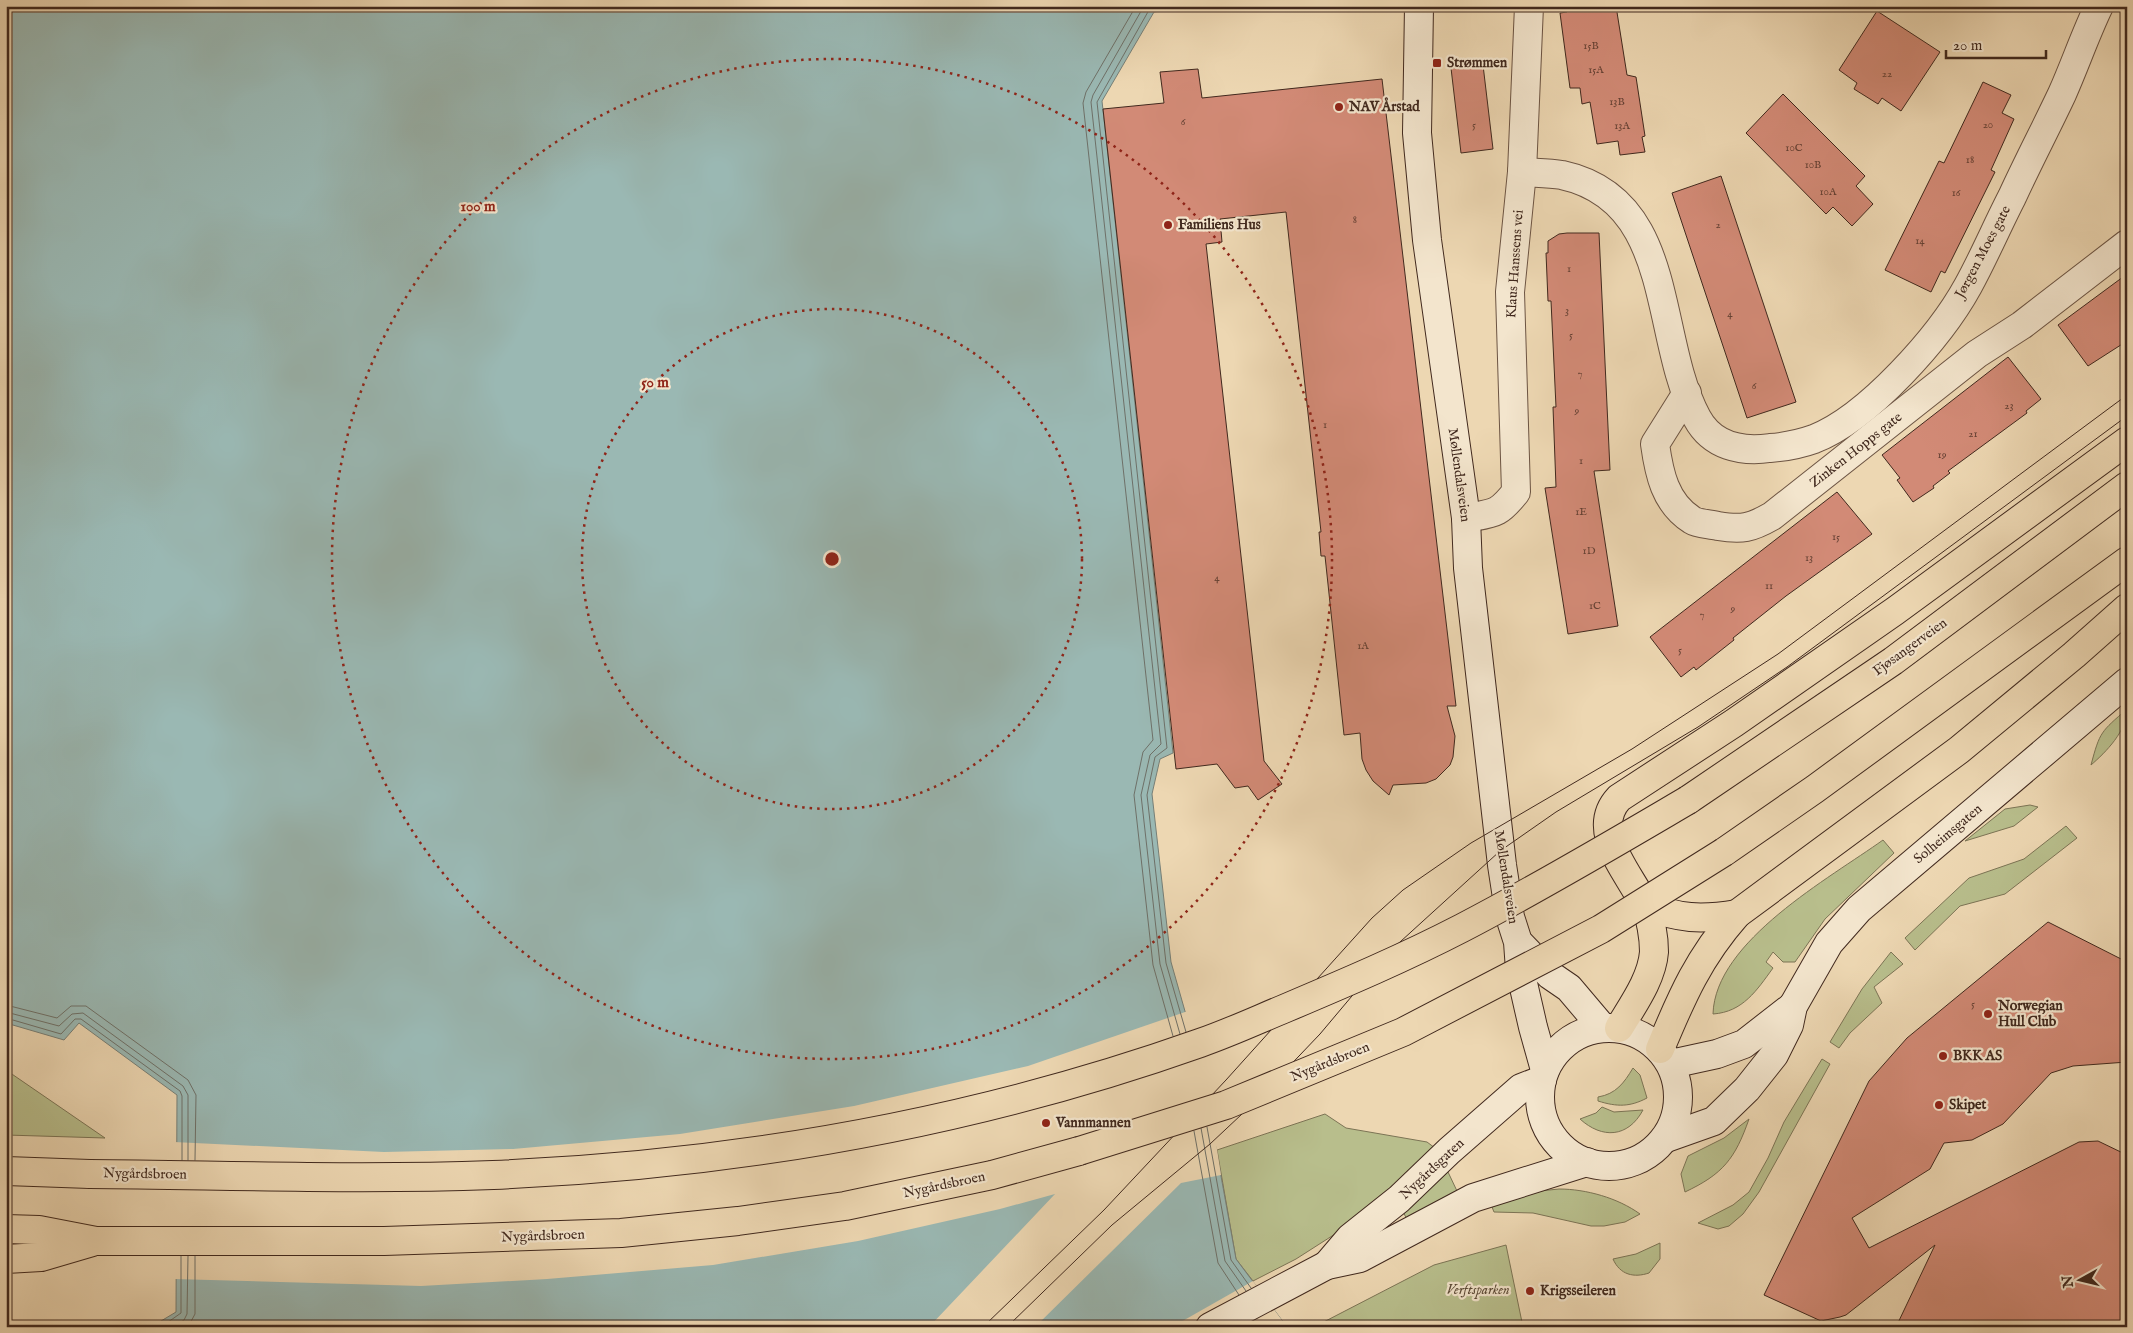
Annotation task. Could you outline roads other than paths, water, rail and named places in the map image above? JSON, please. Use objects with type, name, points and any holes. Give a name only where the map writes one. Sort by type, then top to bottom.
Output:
[{"type":"highway","points":[[1610,1028],[1650,971],[1654,953],[1653,938],[1645,905],[1621,866],[1608,832],[1609,814],[1619,798],[1734,723],[1895,611],[2127,441]]},
{"type":"highway","name":"Fjøsangerveien","points":[[1688,800],[1892,661],[2127,486]]},
{"type":"highway","name":"Nygårdsbroen","points":[[96,1241],[384,1241],[621,1233],[738,1221],[845,1206],[992,1175],[1111,1143],[1226,1105],[1403,1032],[1601,929],[1724,852],[1831,777],[2127,562]]},
{"type":"highway","points":[[1665,1056],[1698,966],[1713,941],[1737,914],[1959,750],[2074,655],[2127,608]]},
{"type":"highway","name":"Nygårdsbroen","points":[[6,1170],[90,1174],[396,1176],[494,1174],[619,1166],[735,1153],[840,1138],[977,1109],[1096,1077],[1204,1042],[1370,973],[1459,930],[1570,869],[1688,800]]},
{"type":"highway","points":[[1645,905],[1668,914],[1686,918],[1710,918],[1737,914]]},
{"type":"highway","points":[[6,1229],[39,1230],[96,1241]]},
{"type":"highway","points":[[6,1259],[40,1257],[96,1241]]},
{"type":"street","name":"Møllendalsveien","points":[[1419,6],[1418,133],[1427,240],[1466,518],[1468,568],[1502,865],[1510,917],[1518,942],[1520,970],[1544,1075]]},
{"type":"street","name":"Klaus Hanssens vei","points":[[1466,518],[1491,514],[1503,508],[1516,492],[1510,292],[1522,172],[1529,6]]},
{"type":"street","name":"Jørgen Moes gate","points":[[1522,172],[1562,175],[1593,187],[1624,208],[1641,234],[1653,264],[1687,393],[1697,419],[1708,434],[1723,444],[1741,449],[1760,450],[1815,439],[1852,416],[1897,377],[1920,354],[1967,288],[2062,93],[2099,6]]},
{"type":"street","name":"Zinken Hopps gate","points":[[1687,393],[1655,444],[1659,477],[1676,506],[1693,521],[1739,530],[1756,525],[1772,516],[1977,354],[2022,325],[2127,244]]},
{"type":"street","name":"Solheimsgaten","points":[[1666,1138],[1714,1121],[1747,1089],[1774,1054],[1789,1025],[1793,1006],[1829,943],[1859,909],[2127,682]]},
{"type":"street","name":"Møllendalsveien","points":[[1518,942],[1550,975],[1568,988],[1610,1028]]},
{"type":"street","name":"Solheimsgaten","points":[[1665,1056],[1717,1054],[1744,1044],[1793,1006]]},
{"type":"street","points":[[1610,1028],[1634,1031],[1665,1056],[1677,1082],[1679,1102],[1675,1120],[1666,1138],[1656,1148],[1634,1162],[1610,1166],[1587,1162],[1574,1156],[1552,1136],[1541,1110],[1544,1075],[1559,1049],[1568,1041],[1590,1030],[1610,1028]]},
{"type":"street","name":"Nygårdsgaten","points":[[1327,1265],[1350,1238],[1399,1199],[1449,1151],[1521,1088],[1544,1075]]},
{"type":"street","name":"Nygårdsgaten","points":[[1210,1327],[1327,1265],[1360,1258],[1473,1198],[1587,1162]]},
{"type":"water","points":[[6,6],[1198,6],[1154,12],[1102,101],[1173,753],[1160,759],[1152,794],[1171,962],[1202,1071],[1236,1259],[1287,1327],[151,1327],[176,1312],[177,1095],[79,1023],[64,1040],[6,1023]]},
{"type":"tram line","points":[[983,1327],[1104,1210],[1226,1080],[1372,918],[1403,890],[1471,843],[1632,749],[1778,654],[2127,395]]},
{"type":"tram line","points":[[1007,1327],[1112,1225],[1210,1144],[1258,1099],[1320,1034],[1389,952],[1500,851],[1556,812],[1698,727],[1787,667],[2127,416]]},
{"type":"place","name":"Strømmen","points":[[1437,63]]},
{"type":"place","name":"NAV Årstad","points":[[1339,107]]},
{"type":"place","name":"Familiens Hus","points":[[1168,225]]},
{"type":"place","name":"Norwegian Hull Club","points":[[1988,1014]]},
{"type":"place","name":"BKK AS","points":[[1943,1056]]},
{"type":"place","name":"Skipet","points":[[1939,1105]]},
{"type":"place","name":"Vannmannen","points":[[1046,1123]]},
{"type":"place","name":"Krigsseileren","points":[[1530,1291]]},
{"type":"park label","name":"Verftsparken","points":[[1478,1290]]}]
